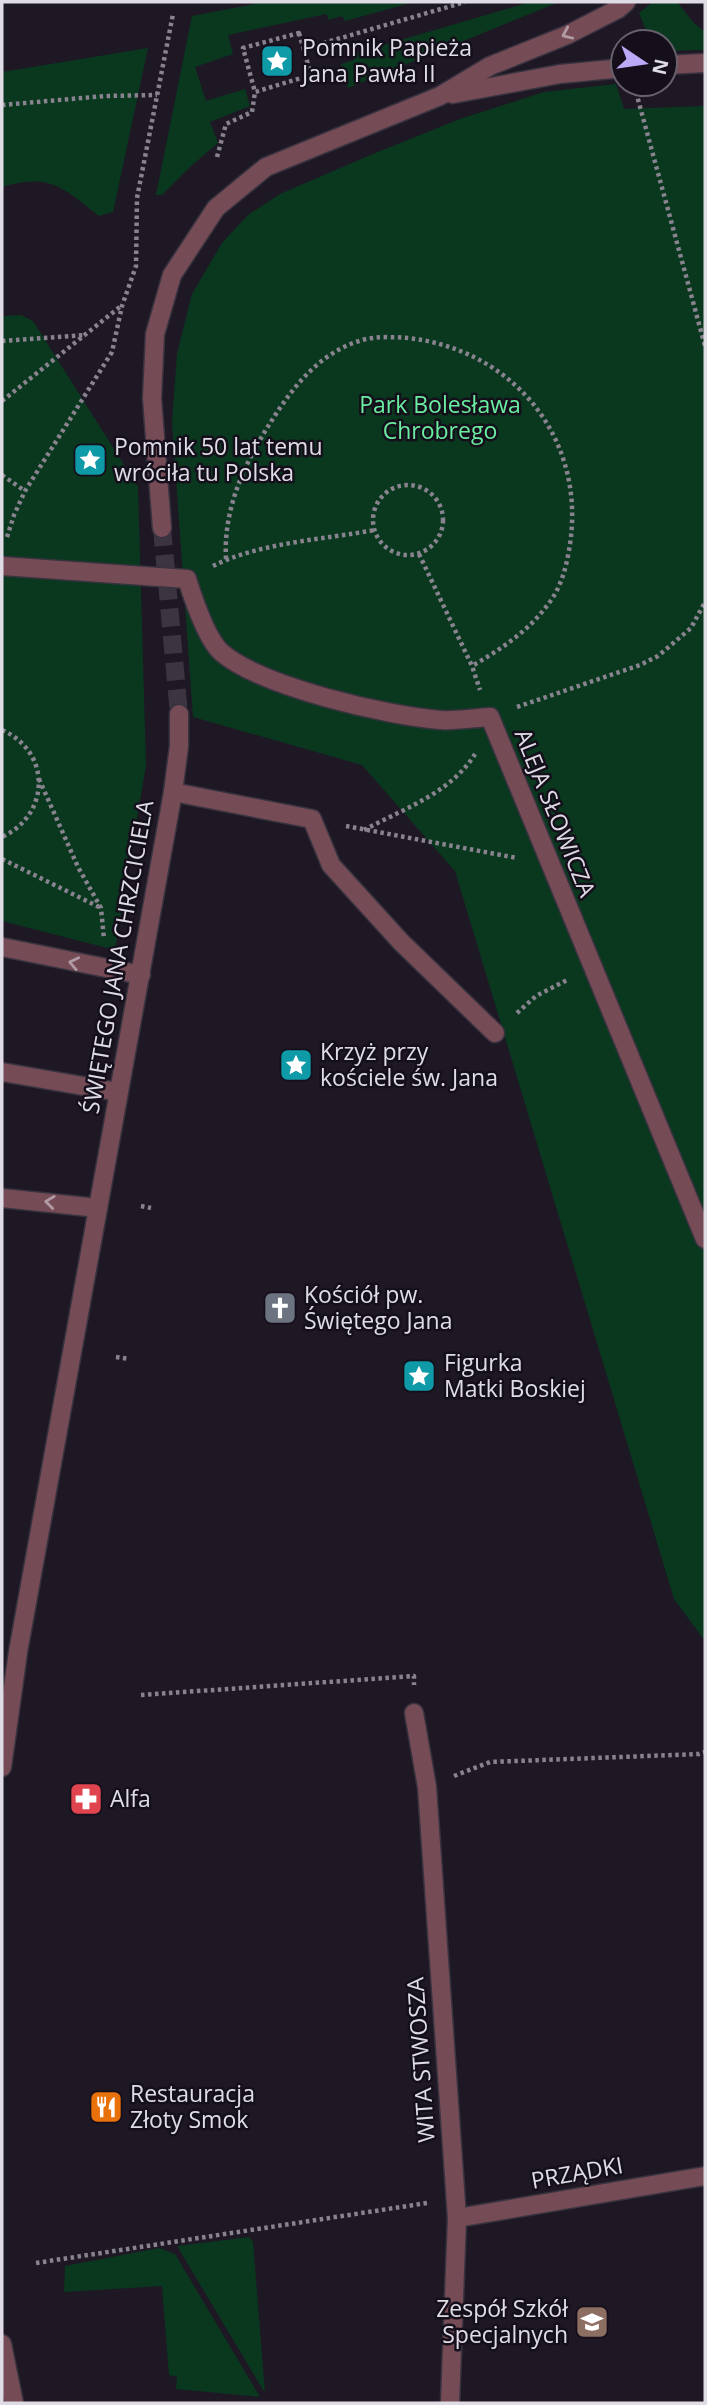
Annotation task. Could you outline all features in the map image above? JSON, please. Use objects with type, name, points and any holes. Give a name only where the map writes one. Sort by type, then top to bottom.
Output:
[{"type":"street","points":[[162,528],[152,398],[155,334],[172,275],[216,208],[266,167],[440,96],[490,66],[567,35],[618,9],[626,2]]},
{"type":"street","points":[[679,64],[705,62]]},
{"type":"street","points":[[440,96],[560,74],[609,69]]},
{"type":"street","points":[[2,566],[187,579]]},
{"type":"street","name":"ALEJA SŁOWICZA","points":[[187,579],[197,609],[220,651],[253,672],[303,691],[371,708],[442,720],[490,717],[705,1239]]},
{"type":"street","name":"ŚWIĘTEGO JANA CHRZCICIELA","points":[[2,1767],[18,1652],[173,792],[179,746],[179,714]]},
{"type":"street","points":[[173,792],[312,819],[331,864],[401,942],[495,1032]]},
{"type":"street","points":[[2,947],[141,975]]},
{"type":"street","points":[[2,1072],[118,1092]]},
{"type":"street","points":[[2,1198],[98,1208]]},
{"type":"street","name":"WITA STWOSZA","points":[[414,1713],[427,1787],[456,2198],[450,2403]]},
{"type":"street","name":"PRZĄDKI","points":[[457,2218],[705,2176]]},
{"type":"street","points":[[2,2344],[14,2403]]},
{"type":"path","points":[[303,48],[465,2]]},
{"type":"path","points":[[6,540],[25,491],[112,352],[122,306],[136,266],[137,198],[173,14]]},
{"type":"path","points":[[217,157],[226,124],[252,112],[255,92],[243,47],[299,33],[311,75],[255,92]]},
{"type":"path","points":[[2,106],[105,96],[157,95]]},
{"type":"path","points":[[637,98],[705,346]]},
{"type":"path","points":[[2,401],[122,306]]},
{"type":"path","points":[[2,341],[86,335]]},
{"type":"path","points":[[226,559],[225,535],[237,485],[250,455],[293,387],[325,358],[360,340],[407,338],[444,344],[475,357],[507,377],[546,418],[562,450],[572,489],[573,522],[566,566],[551,601],[530,627],[472,666],[419,554]]},
{"type":"path","points":[[2,475],[25,491]]},
{"type":"path","points":[[410,485],[433,495],[444,518],[442,534],[433,546],[419,554],[404,556],[390,550],[379,540],[375,530],[374,513],[378,502],[386,493],[397,487],[410,485]]},
{"type":"path","points":[[187,579],[226,559],[305,540],[375,530]]},
{"type":"path","points":[[364,830],[440,790],[468,765],[479,747],[490,717],[649,661],[691,628],[705,602]]},
{"type":"path","points":[[2,730],[26,746],[35,762],[39,779],[78,867],[101,908],[104,944]]},
{"type":"path","points":[[2,837],[19,827],[30,814],[38,797],[39,779]]},
{"type":"path","points":[[312,819],[549,863]]},
{"type":"path","points":[[2,859],[101,908]]},
{"type":"path","points":[[495,1032],[536,996],[592,967]]},
{"type":"path","points":[[141,1206],[151,1208]]},
{"type":"path","points":[[116,1357],[129,1359]]},
{"type":"path","points":[[141,1695],[414,1676],[414,1713]]},
{"type":"path","points":[[427,1787],[490,1762],[705,1752]]},
{"type":"path","points":[[36,2263],[456,2198]]},
{"type":"green space","points":[[265,2],[414,2],[345,21],[342,16],[329,20],[326,14],[228,35],[233,54],[195,67],[206,101],[245,89],[250,106],[210,122],[218,143],[162,195],[156,195],[192,16]]},
{"type":"green space","points":[[530,2],[559,2],[348,88],[341,64],[354,60],[353,54]]},
{"type":"green space","points":[[653,2],[677,2],[705,32],[705,50],[679,51],[679,28],[645,28],[639,13]]},
{"type":"green space","points":[[148,48],[113,212],[99,216],[65,190],[44,182],[2,187],[2,72]]},
{"type":"green space","name":"Park Bolesława Chrobrego","points":[[609,85],[609,98],[620,98],[624,109],[705,106],[705,1641],[674,1599],[455,871],[362,765],[193,717],[172,422],[177,354],[192,294],[222,243],[248,215],[280,194],[460,119],[544,92]]},
{"type":"green space","points":[[21,315],[33,321],[138,487],[146,765],[115,950],[2,921],[2,316]]},
{"type":"green space","points":[[249,2237],[253,2242],[265,2393],[177,2246]]},
{"type":"green space","points":[[159,2248],[175,2254],[260,2397],[176,2389],[177,2377],[169,2375],[162,2286],[64,2292],[65,2266]]},
{"type":"tunnel","points":[[162,528],[179,714]]},
{"type":"place","name":"Pomnik Papieża Jana Pawła II","points":[[277,61]]},
{"type":"place","name":"Pomnik 50 lat temu wróciła tu Polska","points":[[90,460]]},
{"type":"place","name":"Krzyż przy kościele św. Jana","points":[[296,1065]]},
{"type":"place","name":"Kościół pw. Świętego Jana","points":[[280,1308]]},
{"type":"place","name":"Figurka Matki Boskiej","points":[[419,1376]]},
{"type":"place","name":"Alfa","points":[[86,1799]]},
{"type":"place","name":"Restauracja Złoty Smok","points":[[106,2107]]},
{"type":"place","name":"Zespół Szkół Specjalnych","points":[[592,2322]]}]
